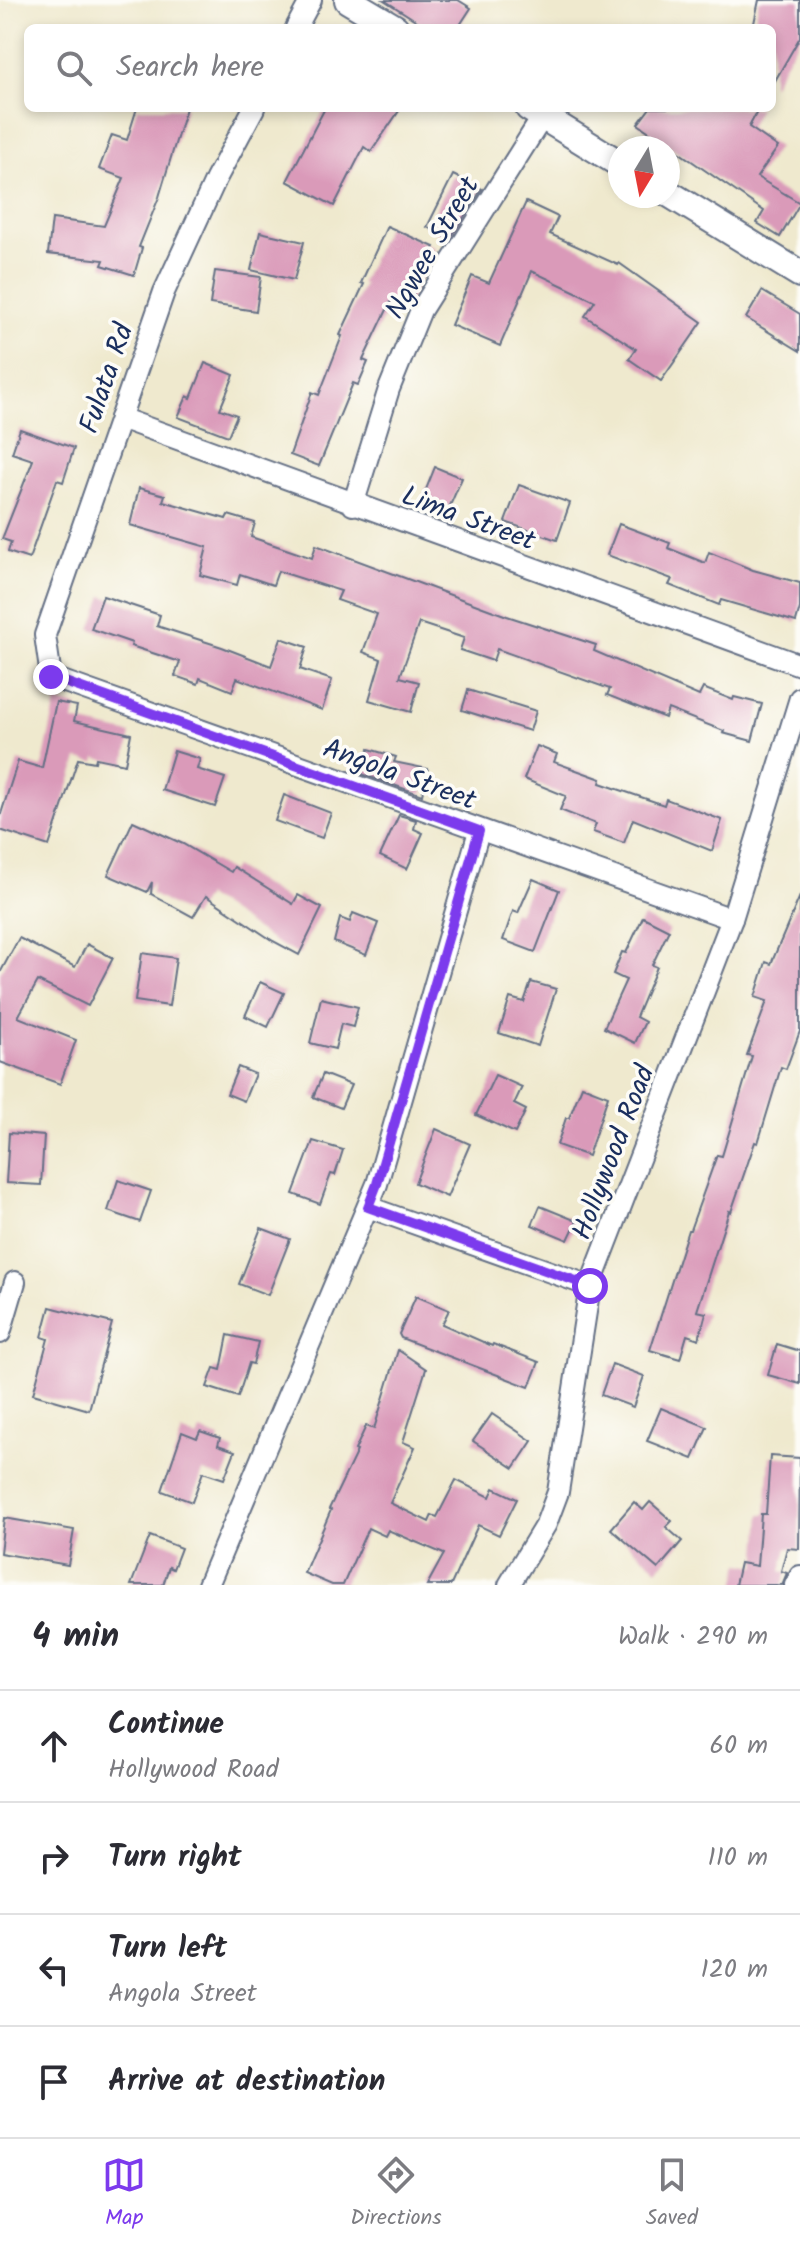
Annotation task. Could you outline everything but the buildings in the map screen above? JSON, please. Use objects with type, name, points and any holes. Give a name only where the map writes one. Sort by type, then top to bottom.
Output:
[{"type":"street","points":[[298,24],[311,0]]},
{"type":"street","points":[[348,0],[388,24]]},
{"type":"street","name":"Fulata Rd","points":[[51,677],[45,635],[164,292],[216,179],[252,112]]},
{"type":"street","points":[[536,112],[608,157]]},
{"type":"street","name":"Ngwee Street","points":[[353,505],[389,389],[421,310],[536,112]]},
{"type":"street","points":[[680,200],[800,274]]},
{"type":"street","name":"Lima Street","points":[[120,418],[800,665]]},
{"type":"street","name":"Angola Street","points":[[51,677],[732,919]]},
{"type":"street","name":"Hollywood Road","points":[[368,1207],[590,1286],[732,919],[800,698]]},
{"type":"street","points":[[208,1585],[377,1184],[479,831]]},
{"type":"street","points":[[0,1333],[15,1282]]},
{"type":"street","points":[[509,1585],[546,1524],[558,1492],[590,1286]]},
{"type":"street","points":[[795,1585],[800,1576]]},
{"type":"route","points":[[51,677],[479,831],[368,1207],[590,1286]]}]
